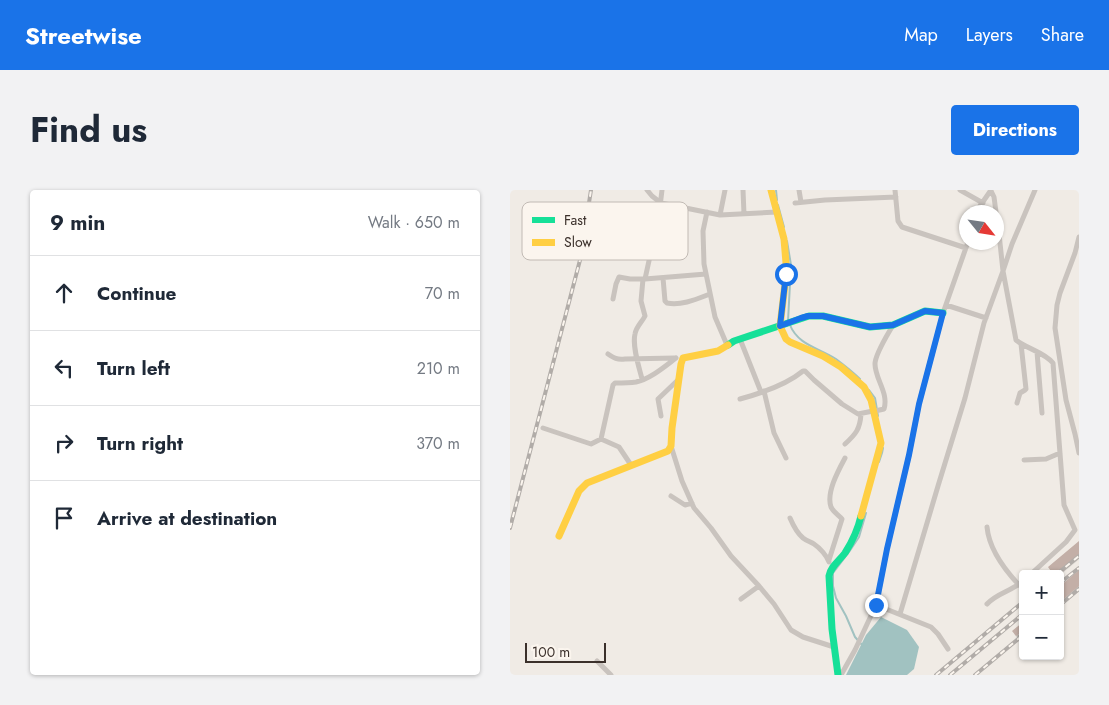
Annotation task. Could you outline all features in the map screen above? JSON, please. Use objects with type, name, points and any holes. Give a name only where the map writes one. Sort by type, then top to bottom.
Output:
[{"type":"street","points":[[647,190],[660,202]]},
{"type":"street","points":[[720,214],[725,190]]},
{"type":"street","points":[[743,190],[744,214]]},
{"type":"street","points":[[771,190],[784,239],[786,263],[783,325],[786,339],[823,356],[859,382],[864,386],[876,410],[881,443],[858,529],[844,554],[830,570]]},
{"type":"street","points":[[799,190],[798,202],[896,197]]},
{"type":"street","points":[[896,190],[898,222],[902,227],[959,243]]},
{"type":"street","points":[[960,190],[982,203],[991,190]]},
{"type":"street","points":[[991,190],[995,205]]},
{"type":"street","points":[[900,614],[965,398],[986,318],[1012,244],[1035,190]]},
{"type":"street","points":[[688,208],[720,214],[777,212]]},
{"type":"street","points":[[708,212],[702,231],[703,253],[715,317],[727,345]]},
{"type":"street","points":[[1079,236],[1076,253],[1060,293],[1055,328],[1066,400],[1079,453]]},
{"type":"street","points":[[839,675],[863,633],[876,605],[919,404],[943,313],[965,250]]},
{"type":"street","points":[[1000,250],[1016,340],[1050,358],[1053,363],[1064,505],[1074,530],[1066,542],[1035,570]]},
{"type":"street","points":[[642,379],[636,359],[634,336],[645,316],[641,302],[648,260]]},
{"type":"street","points":[[613,299],[619,276],[630,279],[644,279],[706,274]]},
{"type":"street","points":[[663,278],[665,301],[667,303],[692,301],[710,294]]},
{"type":"street","points":[[946,305],[986,318]]},
{"type":"street","points":[[608,354],[615,359],[679,358],[718,351],[740,339],[808,316],[823,316],[870,327],[893,325],[925,311],[943,313]]},
{"type":"street","points":[[740,399],[780,385],[805,371],[842,404],[858,414],[884,409],[886,404],[882,387],[876,374],[875,362],[893,325]]},
{"type":"street","points":[[740,339],[763,392],[774,433],[786,458]]},
{"type":"street","points":[[1017,403],[1020,393],[1026,389],[1021,344]]},
{"type":"street","points":[[1037,352],[1042,413]]},
{"type":"street","points":[[679,358],[681,364],[671,446],[682,481],[694,508],[731,556],[759,586],[791,630],[803,637],[834,647]]},
{"type":"street","points":[[601,439],[613,384],[636,382],[679,358]]},
{"type":"street","points":[[661,416],[658,399],[679,379]]},
{"type":"street","points":[[845,444],[859,428],[861,414]]},
{"type":"street","points":[[543,428],[591,444],[601,439]]},
{"type":"street","points":[[601,439],[619,447],[631,465]]},
{"type":"street","points":[[559,536],[580,490],[587,483],[668,451],[671,446]]},
{"type":"street","points":[[1024,460],[1046,459],[1060,453]]},
{"type":"street","points":[[839,675],[832,628],[829,560],[842,519],[832,509],[831,487],[844,458]]},
{"type":"street","points":[[671,496],[685,505],[692,503]]},
{"type":"street","points":[[790,518],[803,538],[813,543],[829,560]]},
{"type":"street","points":[[987,527],[988,535],[999,560],[1008,573],[1019,581]]},
{"type":"street","points":[[987,604],[994,597],[1019,584]]},
{"type":"street","points":[[741,599],[759,586]]},
{"type":"street","points":[[876,605],[931,627],[948,649]]},
{"type":"street","points":[[597,661],[611,675]]},
{"type":"water","points":[[881,617],[907,630],[919,647],[914,669],[907,675],[846,675],[866,635]]},
{"type":"building","points":[[1079,541],[1079,554],[1060,570],[1050,570],[1048,567]]},
{"type":"building","points":[[1079,570],[1079,586],[1064,599],[1064,583]]},
{"type":"building","points":[[1019,625],[1019,634],[1016,636],[1012,631]]},
{"type":"waterway","points":[[776,190],[777,200]]},
{"type":"waterway","points":[[778,205],[784,227]]},
{"type":"waterway","points":[[787,241],[791,265],[788,321]]},
{"type":"waterway","points":[[790,325],[804,342],[836,359],[860,379]]},
{"type":"waterway","points":[[869,390],[875,398],[878,416]]},
{"type":"waterway","points":[[879,462],[883,448]]},
{"type":"waterway","points":[[863,646],[855,637],[836,598],[833,586],[833,573],[859,537],[866,513]]},
{"type":"railway","points":[[589,202],[591,190]]},
{"type":"railway","points":[[510,528],[580,260]]},
{"type":"railway","points":[[1062,570],[1079,556]]},
{"type":"railway","points":[[1064,580],[1079,568]]},
{"type":"railway","points":[[1064,602],[1079,589]]},
{"type":"railway","points":[[936,675],[1019,605]]},
{"type":"railway","points":[[950,675],[1022,615]]},
{"type":"railway","points":[[975,675],[1019,638]]},
{"type":"traffic: fast","points":[[728,345],[734,341],[809,316],[823,316],[870,327],[893,325],[925,311],[943,313]]},
{"type":"traffic: fast","points":[[838,675],[832,629],[829,576],[833,566],[845,553],[850,544],[861,516]]},
{"type":"traffic: slow","points":[[771,190],[784,239],[786,263],[780,326],[786,339],[823,356],[841,367],[864,387],[871,400],[881,443],[861,516]]},
{"type":"traffic: slow","points":[[559,536],[579,491],[587,483],[668,451],[671,446],[683,358],[718,351],[728,345]]},
{"type":"route","points":[[786,274],[780,326],[808,316],[823,316],[870,327],[893,325],[925,311],[943,313],[919,404],[876,605]]}]
